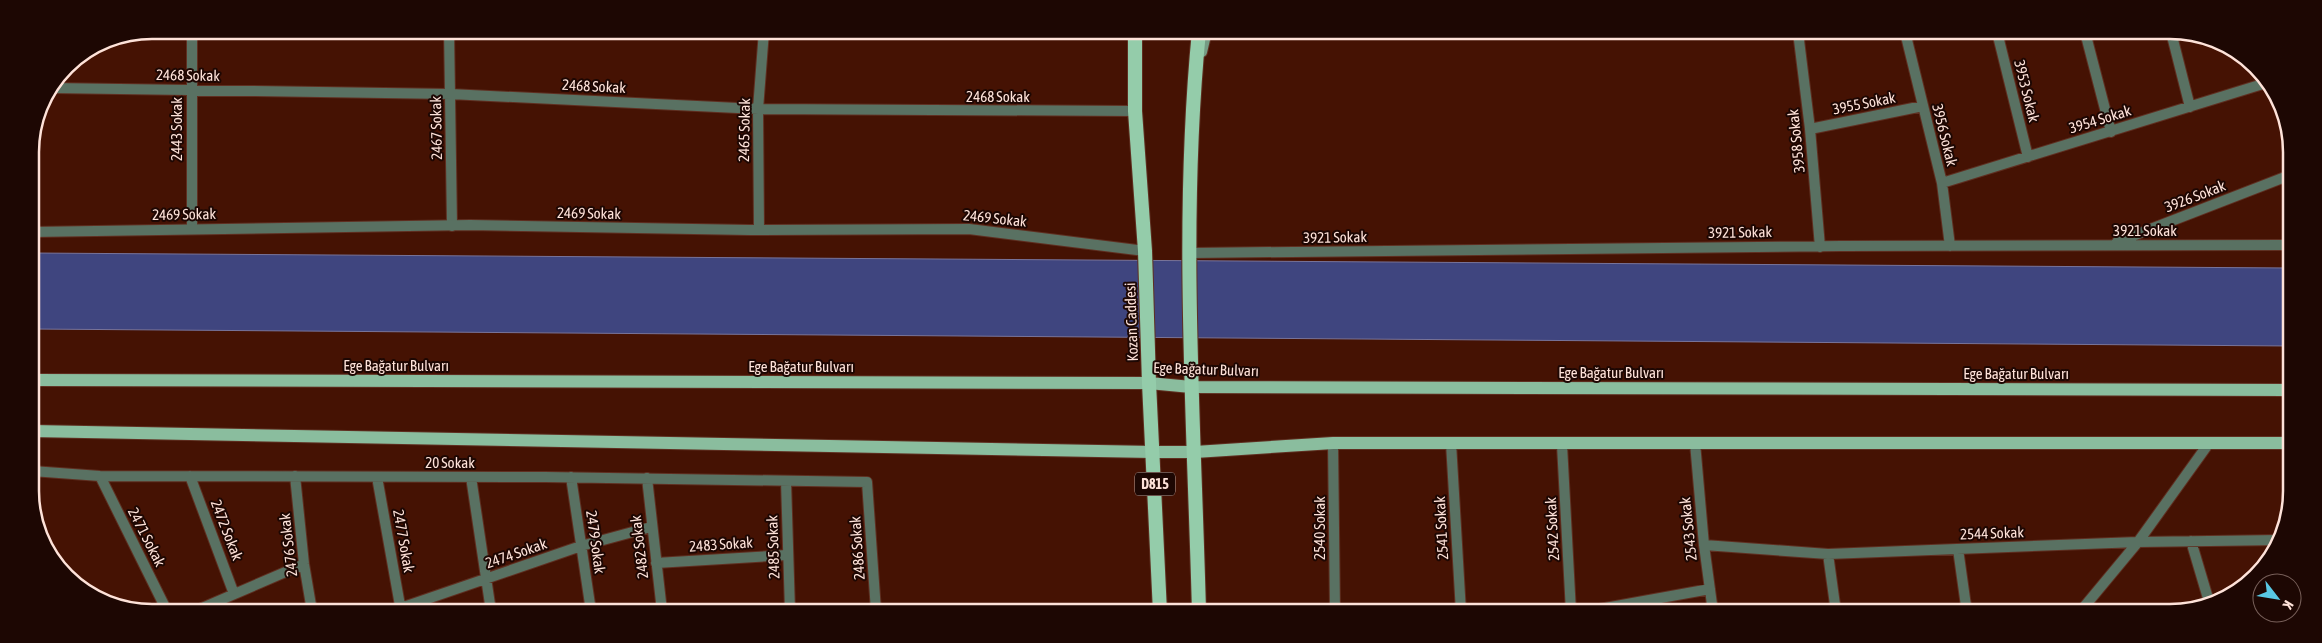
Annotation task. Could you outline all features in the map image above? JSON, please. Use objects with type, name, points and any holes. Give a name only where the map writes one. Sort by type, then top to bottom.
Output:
[{"type":"highway","name":"Kozan Caddesi","points":[[1135,39],[1135,111],[1145,250],[1149,383],[1160,604]]},
{"type":"highway","name":"D815","points":[[1198,39],[1194,82],[1189,362],[1195,452],[1199,604]]},
{"type":"main road","points":[[1194,82],[1205,39]]},
{"type":"main road","name":"Ege Bağatur Bulvarı","points":[[39,380],[1149,383],[1191,387],[2283,390]]},
{"type":"main road","points":[[39,432],[1153,452],[1195,452],[1333,443],[1562,445],[1695,443],[2283,443]]},
{"type":"street","name":"2443 Sokak","points":[[192,39],[192,228]]},
{"type":"street","name":"2467 Sokak","points":[[449,39],[452,226]]},
{"type":"street","name":"2465 Sokak","points":[[759,230],[758,109],[763,39]]},
{"type":"street","name":"3958 Sokak","points":[[1802,39],[1820,247]]},
{"type":"street","name":"3956 Sokak","points":[[1907,39],[1942,183],[1950,246]]},
{"type":"street","name":"3953 Sokak","points":[[2000,39],[2028,157]]},
{"type":"street","points":[[2087,39],[2111,132]]},
{"type":"street","points":[[2173,39],[2190,107]]},
{"type":"street","name":"3954 Sokak","points":[[1942,183],[2261,85]]},
{"type":"street","name":"2468 Sokak","points":[[59,88],[450,94],[758,109],[1135,111]]},
{"type":"street","name":"3955 Sokak","points":[[1810,129],[1923,106]]},
{"type":"street","name":"3926 Sokak","points":[[2111,245],[2283,178]]},
{"type":"street","name":"2469 Sokak","points":[[39,232],[192,228],[452,226],[759,230],[969,229],[1145,250]]},
{"type":"street","name":"3921 Sokak","points":[[1190,253],[2283,244]]},
{"type":"street","name":"2540 Sokak","points":[[1333,443],[1335,604]]},
{"type":"street","name":"2541 Sokak","points":[[1451,443],[1461,604]]},
{"type":"street","name":"2543 Sokak","points":[[1695,443],[1704,545],[1712,604]]},
{"type":"street","points":[[2088,604],[2138,542],[2209,443]]},
{"type":"street","name":"2542 Sokak","points":[[1562,445],[1572,604]]},
{"type":"street","name":"20 Sokak","points":[[39,472],[100,476],[571,477],[868,482]]},
{"type":"street","name":"2471 Sokak","points":[[100,476],[164,604]]},
{"type":"street","name":"2472 Sokak","points":[[190,476],[234,594]]},
{"type":"street","name":"2476 Sokak","points":[[295,476],[304,564],[311,604]]},
{"type":"street","name":"2477 Sokak","points":[[377,476],[397,604]]},
{"type":"street","points":[[471,477],[490,604]]},
{"type":"street","name":"2479 Sokak","points":[[571,477],[590,604]]},
{"type":"street","name":"2482 Sokak","points":[[647,478],[661,604]]},
{"type":"street","name":"2485 Sokak","points":[[786,481],[790,604]]},
{"type":"street","name":"2486 Sokak","points":[[868,482],[876,604]]},
{"type":"street","name":"2474 Sokak","points":[[415,604],[581,546],[652,527]]},
{"type":"street","name":"2544 Sokak","points":[[1704,545],[1828,554],[2138,542],[2272,540]]},
{"type":"street","points":[[2191,541],[2208,597]]},
{"type":"street","points":[[1958,549],[1966,604]]},
{"type":"street","points":[[1828,554],[1835,604]]},
{"type":"street","name":"2483 Sokak","points":[[656,563],[787,555]]},
{"type":"street","points":[[211,604],[304,564]]},
{"type":"street","points":[[1625,604],[1710,588]]},
{"type":"water","points":[[39,253],[2283,268],[2283,346],[39,329]]}]
